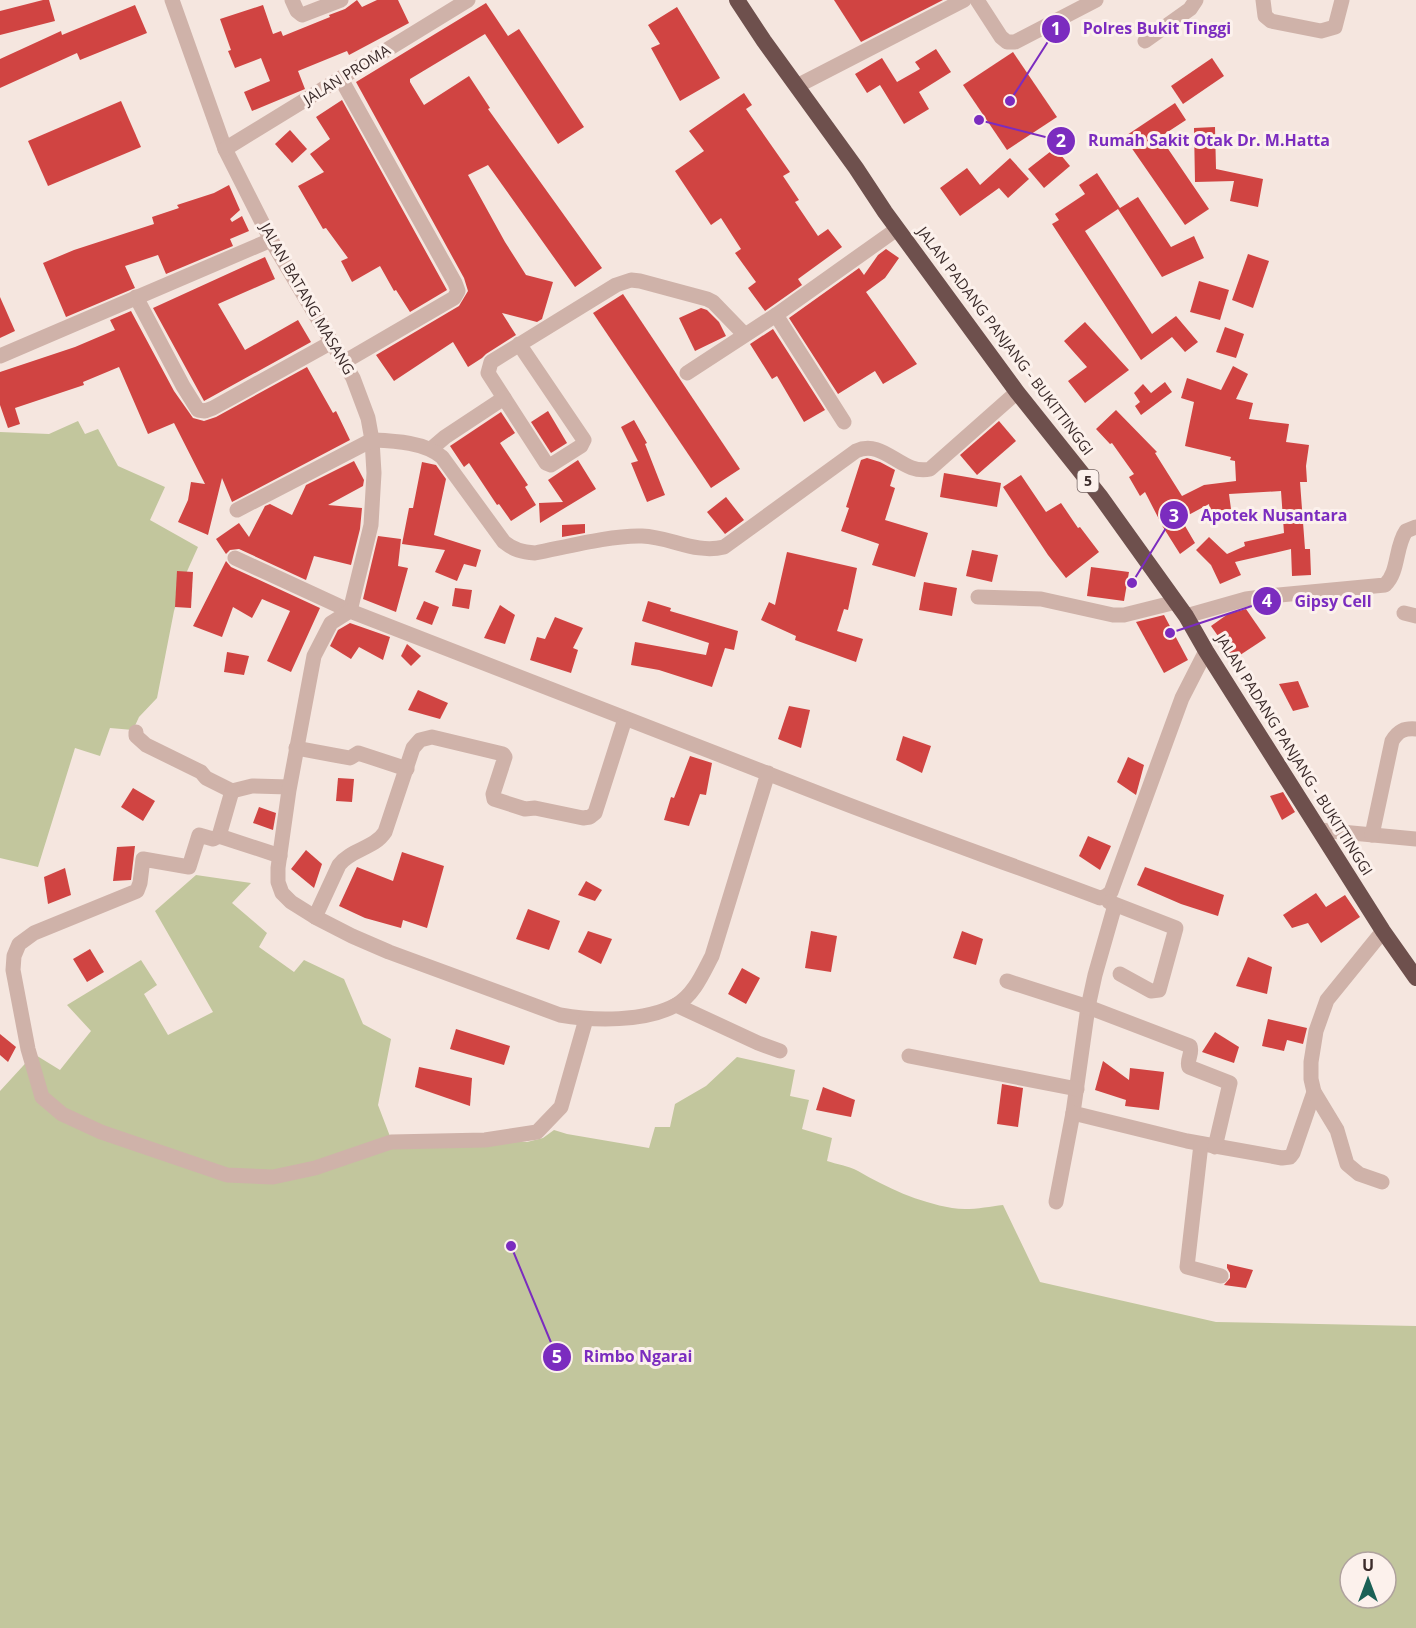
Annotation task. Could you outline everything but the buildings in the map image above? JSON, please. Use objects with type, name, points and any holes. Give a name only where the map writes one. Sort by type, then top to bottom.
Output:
[{"type":"highway","name":"JALAN PADANG PANJANG - BUKITTINGGI","points":[[737,0],[897,229],[1017,392],[1100,496],[1181,609],[1383,931],[1416,978]]},
{"type":"street","points":[[292,0],[297,11],[302,15],[341,0]]},
{"type":"street","points":[[435,0],[443,15]]},
{"type":"street","name":"JALAN PROMA","points":[[225,149],[468,0]]},
{"type":"street","points":[[796,86],[964,0]]},
{"type":"street","points":[[977,0],[1001,37],[1007,42],[1015,42],[1096,0]]},
{"type":"street","points":[[1145,41],[1190,9],[1196,0]]},
{"type":"street","points":[[1263,0],[1265,16],[1271,21],[1321,31],[1335,27],[1342,0]]},
{"type":"street","name":"JALAN BATANG MASANG","points":[[177,2],[225,149],[271,240],[344,362],[362,398],[372,440],[374,493],[371,525],[350,610]]},
{"type":"street","points":[[341,79],[458,291],[453,298],[344,362]]},
{"type":"street","points":[[687,373],[776,315],[897,229]]},
{"type":"street","points":[[0,356],[271,240]]},
{"type":"street","points":[[519,345],[582,436],[583,443],[555,464],[546,463],[488,373],[490,362],[616,285],[631,280],[648,282],[707,299],[744,334]]},
{"type":"street","points":[[136,297],[198,410],[205,411],[213,408],[332,342]]},
{"type":"street","points":[[776,315],[844,422]]},
{"type":"street","points":[[237,510],[372,440],[431,449],[442,457],[504,542],[513,549],[535,553],[627,536],[643,536],[698,549],[713,550],[724,547],[864,447],[882,451],[916,470],[930,469],[1017,392]]},
{"type":"street","points":[[431,449],[445,437],[504,398]]},
{"type":"street","points":[[978,597],[1041,599],[1113,615],[1124,615],[1238,602],[1269,596],[1385,585],[1392,576],[1401,537],[1406,531],[1416,527]]},
{"type":"street","points":[[235,558],[350,610],[625,719],[1176,928],[1159,990],[1151,991],[1120,974]]},
{"type":"street","points":[[350,610],[331,623],[314,656],[289,787],[278,882],[282,893],[291,902],[315,917],[389,952],[560,1015],[586,1019],[612,1019],[642,1015],[676,1005],[700,980],[712,956],[768,773]]},
{"type":"street","points":[[1100,898],[1111,892],[1182,698],[1206,651]]},
{"type":"street","points":[[315,917],[344,858],[380,841],[413,748],[420,740],[440,738],[503,754],[505,757],[493,794],[496,800],[525,809],[535,808],[583,819],[590,818],[595,813],[625,719]]},
{"type":"street","points":[[1372,835],[1392,741],[1398,732],[1409,728],[1416,729]]},
{"type":"street","points":[[136,732],[136,736],[146,745],[201,772],[206,778],[231,791],[252,786],[289,787]]},
{"type":"street","points":[[296,748],[350,758],[358,753],[407,769]]},
{"type":"street","points":[[219,837],[231,791]]},
{"type":"street","points":[[1320,830],[1416,839]]},
{"type":"street","points":[[280,856],[219,837],[213,839],[199,836],[189,867],[143,859],[137,891],[34,933],[19,944],[14,956],[13,970],[28,1049],[42,1097],[62,1114],[101,1132],[227,1175],[273,1178],[315,1168],[391,1142],[485,1140],[537,1132],[561,1107],[586,1019]]},
{"type":"street","points":[[1056,1202],[1077,1089],[1088,1007],[1115,905]]},
{"type":"street","points":[[1383,931],[1327,1000],[1320,1016],[1311,1062],[1314,1092],[1337,1130],[1347,1164],[1359,1174],[1383,1182]]},
{"type":"street","points":[[1007,981],[1088,1007],[1187,1044],[1192,1052],[1187,1063],[1189,1067],[1230,1083],[1208,1146],[1187,1264],[1221,1276]]},
{"type":"street","points":[[676,1005],[780,1051]]},
{"type":"street","points":[[909,1056],[1077,1089]]},
{"type":"street","points":[[1073,1113],[1208,1146],[1282,1158],[1290,1157],[1314,1092]]},
{"type":"green space","points":[[78,421],[85,434],[98,429],[118,466],[165,487],[150,520],[198,547],[184,578],[174,611],[157,698],[139,717],[133,730],[110,728],[100,756],[75,748],[38,867],[0,858],[0,432],[49,434]]},
{"type":"green space","points":[[196,875],[251,883],[232,903],[267,933],[259,947],[294,972],[304,960],[344,979],[363,1024],[391,1039],[378,1105],[391,1139],[460,1137],[527,1142],[543,1138],[554,1130],[649,1148],[655,1127],[670,1127],[675,1104],[706,1086],[737,1057],[795,1070],[790,1096],[809,1100],[802,1129],[832,1138],[827,1161],[854,1169],[903,1194],[939,1205],[964,1209],[1003,1205],[1040,1282],[1216,1322],[1416,1326],[1416,1628],[0,1628],[0,1091],[34,1054],[60,1070],[91,1031],[67,1005],[141,960],[157,985],[144,994],[168,1035],[213,1012],[155,911]]},
{"type":"place","name":"Polres Bukit Tinggi","points":[[1010,101]]},
{"type":"place","name":"Rumah Sakit Otak Dr. M.Hatta","points":[[979,120]]},
{"type":"place","name":"Apotek Nusantara","points":[[1132,583]]},
{"type":"place","name":"Gipsy Cell","points":[[1170,633]]},
{"type":"place","name":"Rimbo Ngarai","points":[[511,1246]]}]
